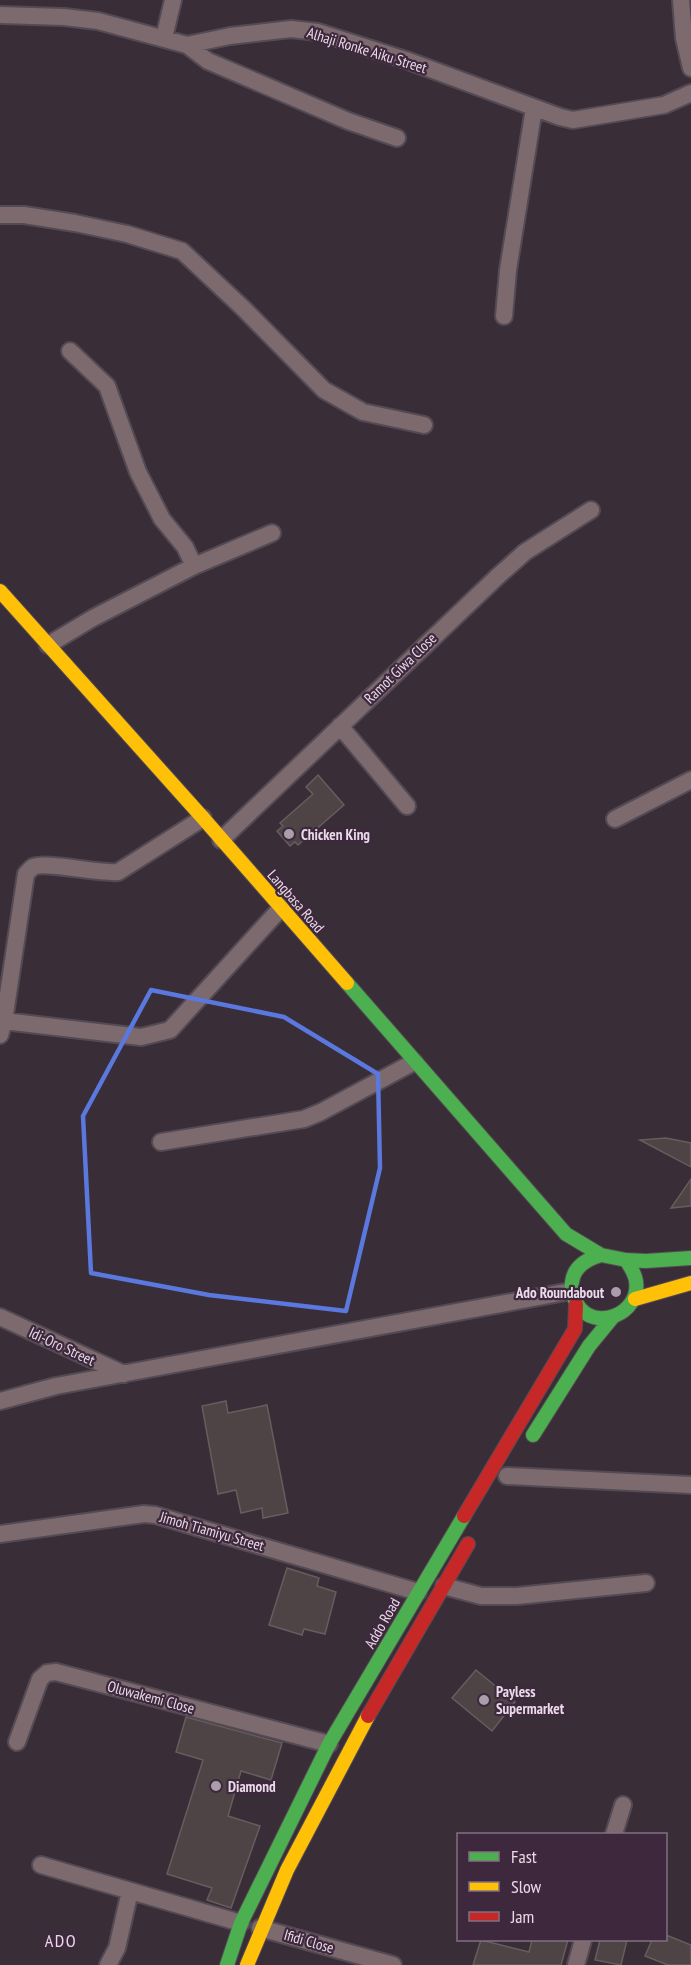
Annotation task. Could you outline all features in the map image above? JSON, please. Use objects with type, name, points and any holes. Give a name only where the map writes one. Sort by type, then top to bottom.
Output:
[{"type":"main road","name":"Langbasa Road","points":[[0,591],[203,818],[566,1234]]},
{"type":"main road","points":[[566,1234],[601,1255],[626,1260],[691,1258]]},
{"type":"main road","points":[[566,1234],[578,1268]]},
{"type":"main road","points":[[601,1255],[588,1259],[578,1268],[572,1279],[574,1298],[588,1316],[605,1320],[626,1311],[634,1299],[636,1283],[626,1260]]},
{"type":"main road","points":[[634,1299],[691,1283]]},
{"type":"main road","name":"Addo Road","points":[[227,1965],[241,1923],[329,1744],[418,1592],[496,1466],[575,1329],[574,1298]]},
{"type":"main road","points":[[525,1448],[590,1346],[612,1318]]},
{"type":"main road","points":[[247,1965],[260,1928],[293,1857],[344,1758],[472,1536]]},
{"type":"street","points":[[164,38],[173,0]]},
{"type":"street","points":[[681,0],[684,38],[691,68]]},
{"type":"street","name":"Alhaji Ronke Aiku Street","points":[[0,15],[64,17],[98,21],[187,45],[230,36],[291,29],[318,32],[406,60],[534,108],[573,120],[664,105],[691,93]]},
{"type":"street","points":[[187,45],[208,61],[348,121],[397,138]]},
{"type":"street","points":[[504,316],[508,270],[534,108]]},
{"type":"street","points":[[0,214],[48,218],[85,225],[127,234],[182,251],[243,308],[324,390],[363,412],[424,425]]},
{"type":"street","points":[[70,351],[107,386],[138,472],[162,519],[185,547],[194,566]]},
{"type":"street","name":"Ramot Giwa Close","points":[[221,840],[496,577],[525,552],[591,510]]},
{"type":"street","points":[[48,645],[93,618],[194,566],[272,533]]},
{"type":"street","points":[[340,726],[407,806]]},
{"type":"street","points":[[615,819],[691,780]]},
{"type":"street","points":[[203,818],[118,872],[106,873],[44,865],[34,867],[26,874],[2,1028],[141,1037],[170,1030],[281,908]]},
{"type":"street","points":[[161,1142],[304,1119],[414,1062]]},
{"type":"street","points":[[0,1401],[56,1386],[574,1298]]},
{"type":"street","name":"Idi-Oro Street","points":[[0,1317],[124,1374]]},
{"type":"street","points":[[507,1476],[691,1485]]},
{"type":"street","name":"Jimoh Tiamiyu Street","points":[[0,1534],[144,1514],[155,1515],[418,1592]]},
{"type":"street","points":[[444,1586],[481,1596],[517,1596],[646,1583]]},
{"type":"street","name":"Oluwakemi Close","points":[[17,1742],[40,1679],[47,1673],[56,1672],[329,1744]]},
{"type":"street","points":[[614,1833],[623,1805]]},
{"type":"street","points":[[41,1866],[241,1923]]},
{"type":"street","points":[[108,1965],[117,1948],[130,1891]]},
{"type":"street","name":"Ifidi Close","points":[[260,1928],[393,1965]]},
{"type":"street","points":[[576,1965],[583,1941]]},
{"type":"highlighted area","points":[[151,990],[284,1017],[378,1074],[380,1168],[346,1311],[209,1295],[91,1273],[83,1116]]},
{"type":"building","points":[[318,775],[344,805],[298,845],[295,842],[290,846],[277,831],[283,826],[280,823],[313,794],[306,787]]},
{"type":"building","points":[[666,1138],[691,1143],[691,1167],[640,1140]]},
{"type":"building","points":[[691,1179],[691,1206],[671,1208]]},
{"type":"building","points":[[226,1401],[228,1413],[267,1405],[288,1513],[263,1518],[262,1508],[241,1513],[236,1490],[218,1494],[202,1406]]},
{"type":"building","points":[[287,1568],[319,1578],[317,1586],[336,1592],[325,1634],[304,1629],[302,1635],[269,1625]]},
{"type":"building","name":"Payless Supermarket","points":[[476,1670],[515,1702],[492,1731],[452,1698]]},
{"type":"building","points":[[186,1717],[282,1743],[271,1780],[241,1771],[228,1816],[260,1826],[231,1908],[207,1900],[212,1888],[167,1874],[203,1760],[176,1752]]},
{"type":"building","points":[[667,1935],[691,1945],[691,1965],[668,1965],[645,1956],[652,1941],[667,1941]]},
{"type":"building","points":[[481,1941],[529,1952],[532,1941],[568,1941],[561,1965],[473,1965]]},
{"type":"building","points":[[600,1941],[627,1941],[621,1965],[595,1960]]},
{"type":"traffic: fast","points":[[347,983],[566,1234],[601,1255]]},
{"type":"traffic: fast","points":[[601,1255],[626,1260],[636,1281],[636,1293],[631,1303],[615,1316],[604,1318],[585,1313],[577,1304],[572,1287],[573,1276],[578,1267],[601,1255]]},
{"type":"traffic: fast","points":[[626,1260],[691,1258]]},
{"type":"traffic: fast","points":[[533,1435],[589,1346],[612,1318]]},
{"type":"traffic: fast","points":[[227,1965],[241,1923],[329,1744],[464,1516]]},
{"type":"traffic: slow","points":[[0,591],[347,983]]},
{"type":"traffic: slow","points":[[635,1299],[691,1283]]},
{"type":"traffic: slow","points":[[247,1965],[287,1870],[368,1716]]},
{"type":"traffic: jam","points":[[464,1516],[575,1329],[576,1304]]},
{"type":"traffic: jam","points":[[368,1716],[468,1544]]},
{"type":"place","name":"Chicken King","points":[[289,834]]},
{"type":"place","name":"Ado Roundabout","points":[[616,1292]]},
{"type":"place","name":"Payless Supermarket","points":[[484,1700]]},
{"type":"place","name":"Diamond","points":[[216,1786]]},
{"type":"district","name":"ADO","points":[[61,1940]]}]
